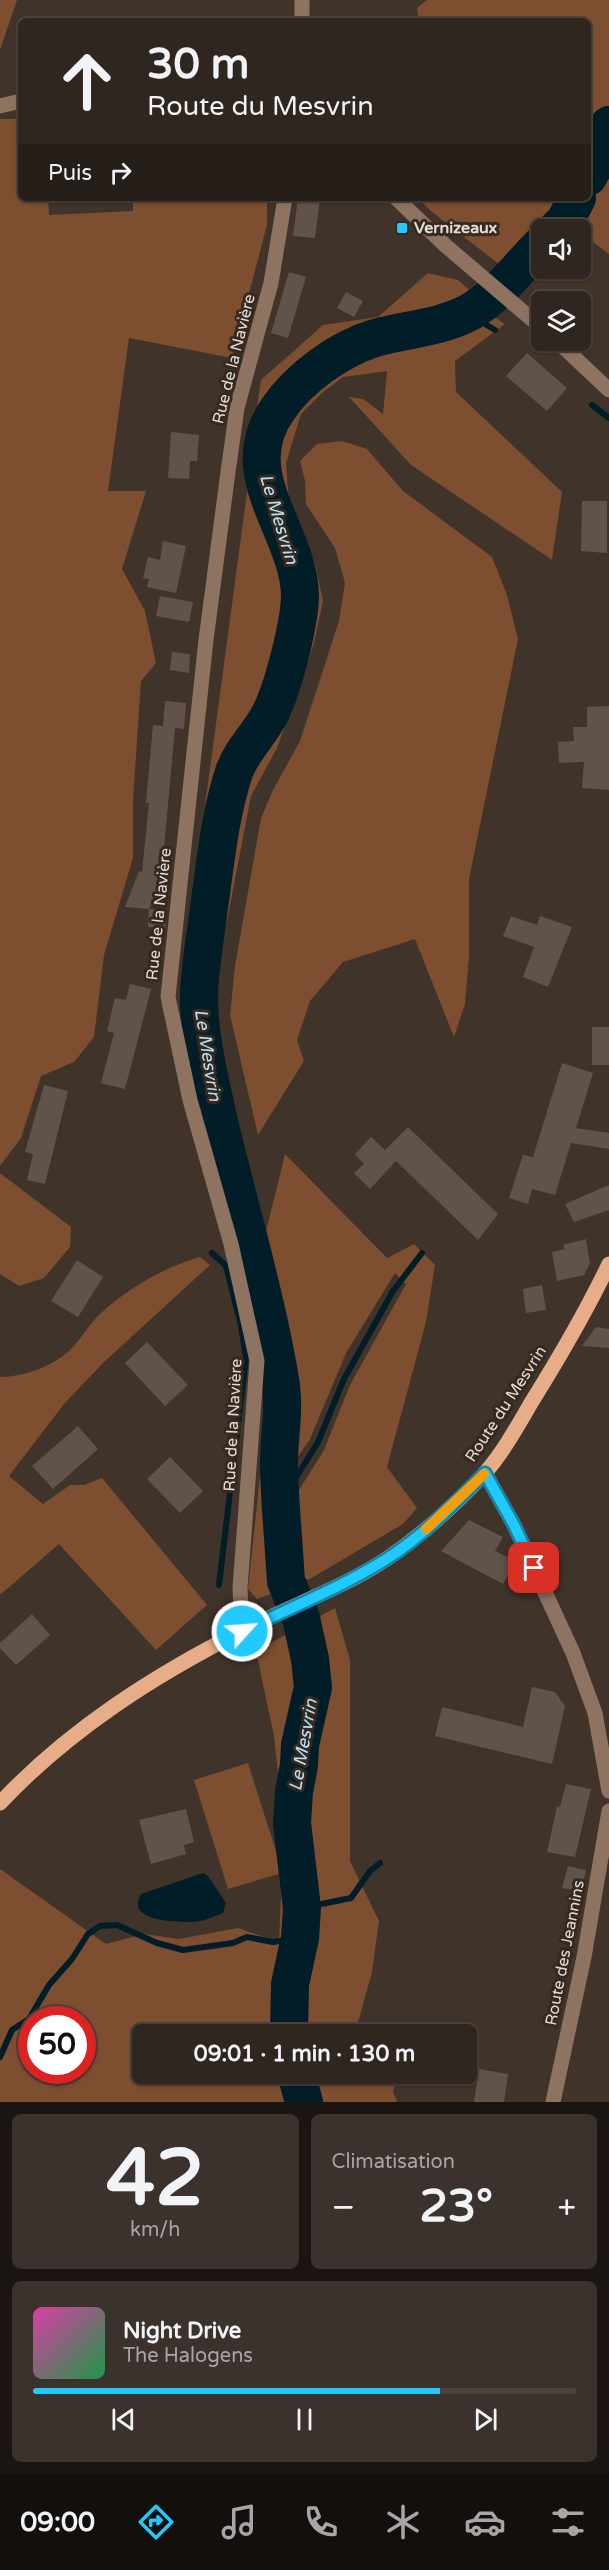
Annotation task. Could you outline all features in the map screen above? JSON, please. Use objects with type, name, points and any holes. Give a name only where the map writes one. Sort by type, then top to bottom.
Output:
[{"type":"main road","name":"Route du Mesvrin","points":[[0,1803],[49,1755],[112,1707],[154,1680],[242,1631],[352,1579],[387,1558],[443,1515],[485,1473],[516,1429],[609,1264]]},
{"type":"street","points":[[0,106],[18,102]]},
{"type":"street","name":"Rue de la Navière","points":[[242,1631],[240,1588],[257,1361],[231,1244],[190,1100],[168,997],[229,462],[237,408],[271,283],[285,201]]},
{"type":"street","points":[[399,201],[466,264],[531,319]]},
{"type":"street","points":[[568,351],[609,390]]},
{"type":"street","points":[[485,1473],[514,1525],[573,1653],[595,1713],[609,1791]]},
{"type":"street","name":"Route des Jeannins","points":[[553,2102],[584,1957],[609,1810]]},
{"type":"shaded area","points":[[0,0],[17,0],[0,50]]},
{"type":"shaded area","points":[[427,0],[609,0],[609,254],[591,240],[591,219],[531,219],[532,279],[527,286],[421,201],[591,201],[591,18],[419,18],[417,8]]},
{"type":"shaded area","points":[[0,119],[18,119],[18,201],[48,201],[49,215],[133,211],[133,201],[267,201],[267,225],[232,358],[129,338],[108,491],[146,491],[122,569],[145,611],[156,663],[141,681],[133,800],[133,858],[104,955],[94,1037],[74,1062],[41,1076],[21,1138],[0,1166]]},
{"type":"shaded area","points":[[428,273],[458,280],[475,295],[403,323],[378,317]]},
{"type":"shaded area","points":[[488,313],[505,324],[455,361],[456,392],[562,492],[552,560],[411,465],[349,397],[363,399],[383,414],[387,371],[343,377],[322,393],[301,414],[286,463],[289,504],[315,563],[323,601],[314,643],[277,748],[251,796],[214,989],[209,978],[227,847],[248,760],[271,730],[282,702],[302,619],[304,587],[293,538],[274,493],[276,429],[291,406],[341,365],[379,349],[424,339]]},
{"type":"shaded area","points":[[378,317],[296,373],[256,414],[261,380],[323,325]]},
{"type":"shaded area","points":[[342,441],[367,449],[403,491],[492,557],[507,595],[518,639],[469,879],[469,956],[465,1004],[454,1037],[415,939],[343,962],[310,1001],[297,1040],[304,1061],[258,1135],[230,1015],[235,966],[261,818],[273,790],[300,741],[339,621],[345,583],[335,548],[306,504],[305,481],[300,461],[317,444]]},
{"type":"shaded area","points":[[248,485],[259,503],[282,560],[291,597],[278,666],[266,705],[252,725],[231,764],[208,857],[200,843]]},
{"type":"shaded area","points":[[285,1154],[387,1258],[414,1244],[435,1265],[426,1322],[387,1467],[417,1508],[403,1524],[308,1580],[293,1568],[291,1503],[324,1450],[350,1385],[406,1284],[395,1273],[346,1353],[310,1439],[286,1474],[300,1412],[287,1331],[266,1264],[266,1231]]},
{"type":"shaded area","points":[[0,1173],[71,1227],[70,1247],[44,1278],[19,1286],[0,1274]]},
{"type":"shaded area","points":[[200,1257],[210,1265],[104,1362],[64,1404],[9,1476],[43,1504],[70,1485],[84,1485],[102,1478],[207,1605],[156,1650],[59,1544],[0,1595],[0,1377],[29,1373],[56,1361],[71,1349],[101,1313],[123,1295],[160,1273]]},
{"type":"shaded area","points":[[270,1382],[274,1573],[278,1591],[257,1599],[248,1589]]},
{"type":"shaded area","points":[[335,1608],[350,1660],[350,1861],[379,1921],[372,1972],[359,2019],[356,2024],[132,2024],[132,2084],[395,2084],[393,2091],[397,2102],[0,2102],[0,1869],[106,1944],[144,1934],[179,1939],[238,1928],[279,1942],[282,1873],[228,1889],[194,1780],[248,1763],[282,1870],[282,1811],[274,1736],[256,1651]]},
{"type":"water","points":[[203,1873],[208,1876],[226,1903],[223,1913],[199,1921],[184,1922],[154,1918],[140,1910],[138,1903],[141,1894]]},
{"type":"building","points":[[298,201],[320,201],[315,238],[293,236]]},
{"type":"building","points":[[289,272],[306,277],[288,338],[271,333]]},
{"type":"building","points":[[346,292],[363,301],[354,317],[337,308]]},
{"type":"building","points":[[527,353],[567,388],[547,411],[506,376]]},
{"type":"building","points":[[171,432],[199,435],[197,461],[190,461],[189,479],[168,478]]},
{"type":"building","points":[[582,501],[607,501],[607,553],[581,551]]},
{"type":"building","points":[[163,541],[186,546],[176,593],[147,587],[149,579],[143,578],[148,557],[160,560]]},
{"type":"building","points":[[160,596],[193,602],[189,622],[156,616]]},
{"type":"building","points":[[172,652],[190,654],[189,673],[170,670]]},
{"type":"building","points":[[165,701],[186,703],[184,729],[175,728],[161,881],[149,909],[125,907],[139,871],[142,872],[149,803],[146,803],[153,725],[163,726]]},
{"type":"building","points":[[609,706],[609,790],[582,788],[584,762],[559,763],[558,742],[574,741],[573,727],[587,727],[587,707]]},
{"type":"building","points":[[149,909],[167,910],[165,929],[148,927]]},
{"type":"building","points":[[511,916],[537,925],[540,916],[572,927],[548,987],[523,977],[534,947],[503,936]]},
{"type":"building","points":[[130,984],[151,989],[125,1089],[101,1083],[114,1033],[107,1031],[115,998],[126,1000]]},
{"type":"building","points":[[592,1027],[609,1027],[609,1065],[592,1065]]},
{"type":"building","points":[[562,1063],[593,1073],[576,1128],[609,1133],[609,1149],[571,1143],[555,1195],[532,1189],[528,1204],[509,1198],[523,1155],[533,1157]]},
{"type":"building","points":[[44,1085],[68,1091],[45,1184],[27,1180],[33,1154],[25,1152]]},
{"type":"building","points":[[408,1127],[498,1214],[478,1240],[396,1161],[370,1189],[354,1173],[364,1164],[355,1154],[371,1137],[385,1150]]},
{"type":"building","points":[[609,1185],[609,1210],[574,1222],[565,1204]]},
{"type":"building","points":[[586,1239],[590,1263],[584,1275],[557,1281],[552,1252],[565,1249],[563,1245]]},
{"type":"building","points":[[77,1260],[103,1277],[78,1317],[51,1301]]},
{"type":"building","points":[[542,1285],[546,1310],[526,1313],[523,1289]]},
{"type":"building","points":[[596,1327],[609,1329],[609,1348],[582,1346]]},
{"type":"building","points":[[147,1342],[188,1385],[165,1406],[125,1363]]},
{"type":"building","points":[[78,1426],[98,1449],[53,1489],[32,1466]]},
{"type":"building","points":[[170,1457],[203,1491],[180,1513],[147,1479]]},
{"type":"building","points":[[469,1520],[503,1537],[495,1551],[516,1561],[503,1584],[441,1551]]},
{"type":"building","points":[[32,1614],[50,1635],[16,1665],[0,1648],[0,1643]]},
{"type":"building","points":[[532,1687],[555,1692],[565,1706],[552,1764],[435,1736],[442,1707],[523,1727]]},
{"type":"building","points":[[566,1784],[591,1789],[575,1857],[547,1852],[557,1806],[560,1807]]},
{"type":"building","points":[[186,1809],[194,1842],[184,1845],[186,1854],[151,1864],[139,1820]]},
{"type":"building","points":[[568,1866],[586,1870],[581,1891],[562,1888]]},
{"type":"building","points":[[479,2069],[508,2074],[504,2102],[474,2102]]},
{"type":"waterway","name":"Le Mesvrin","points":[[591,172],[609,125]]},
{"type":"waterway","name":"Le Mesvrin","points":[[566,219],[575,201]]},
{"type":"waterway","name":"Le Mesvrin","points":[[289,2024],[290,1984],[300,1938],[302,1908],[292,1823],[294,1792],[300,1745],[313,1687],[310,1659],[301,1618],[286,1581],[279,1474],[282,1408],[280,1380],[261,1289],[225,1147],[199,1013],[201,967],[215,861],[229,789],[237,764],[266,722],[275,703],[290,657],[299,609],[297,573],[264,480],[262,457],[265,433],[278,409],[297,386],[334,357],[375,338],[447,322],[470,312],[499,290],[531,256]]},
{"type":"waterway","points":[[467,313],[495,330]]},
{"type":"waterway","points":[[592,405],[609,418]]},
{"type":"waterway","points":[[212,1253],[226,1266],[241,1325],[246,1358],[219,1585]]},
{"type":"waterway","points":[[281,1502],[318,1442],[344,1379],[393,1291],[422,1253]]},
{"type":"waterway","points":[[302,1908],[351,1898],[370,1871],[380,1863]]},
{"type":"waterway","points":[[0,2057],[12,2030],[29,2019],[49,1985],[72,1959],[88,1934],[100,1926],[117,1925],[157,1943],[183,1950],[233,1943],[247,1937],[273,1942],[300,1938]]},
{"type":"waterway","name":"Le Mesvrin","points":[[299,2084],[304,2102]]},
{"type":"slow traffic","points":[[426,1529],[484,1474]]},
{"type":"place","name":"Vernizeaux","points":[[402,228]]},
{"type":"route","points":[[242,1631],[352,1579],[387,1558],[443,1515],[485,1473],[514,1525],[534,1568]]}]
